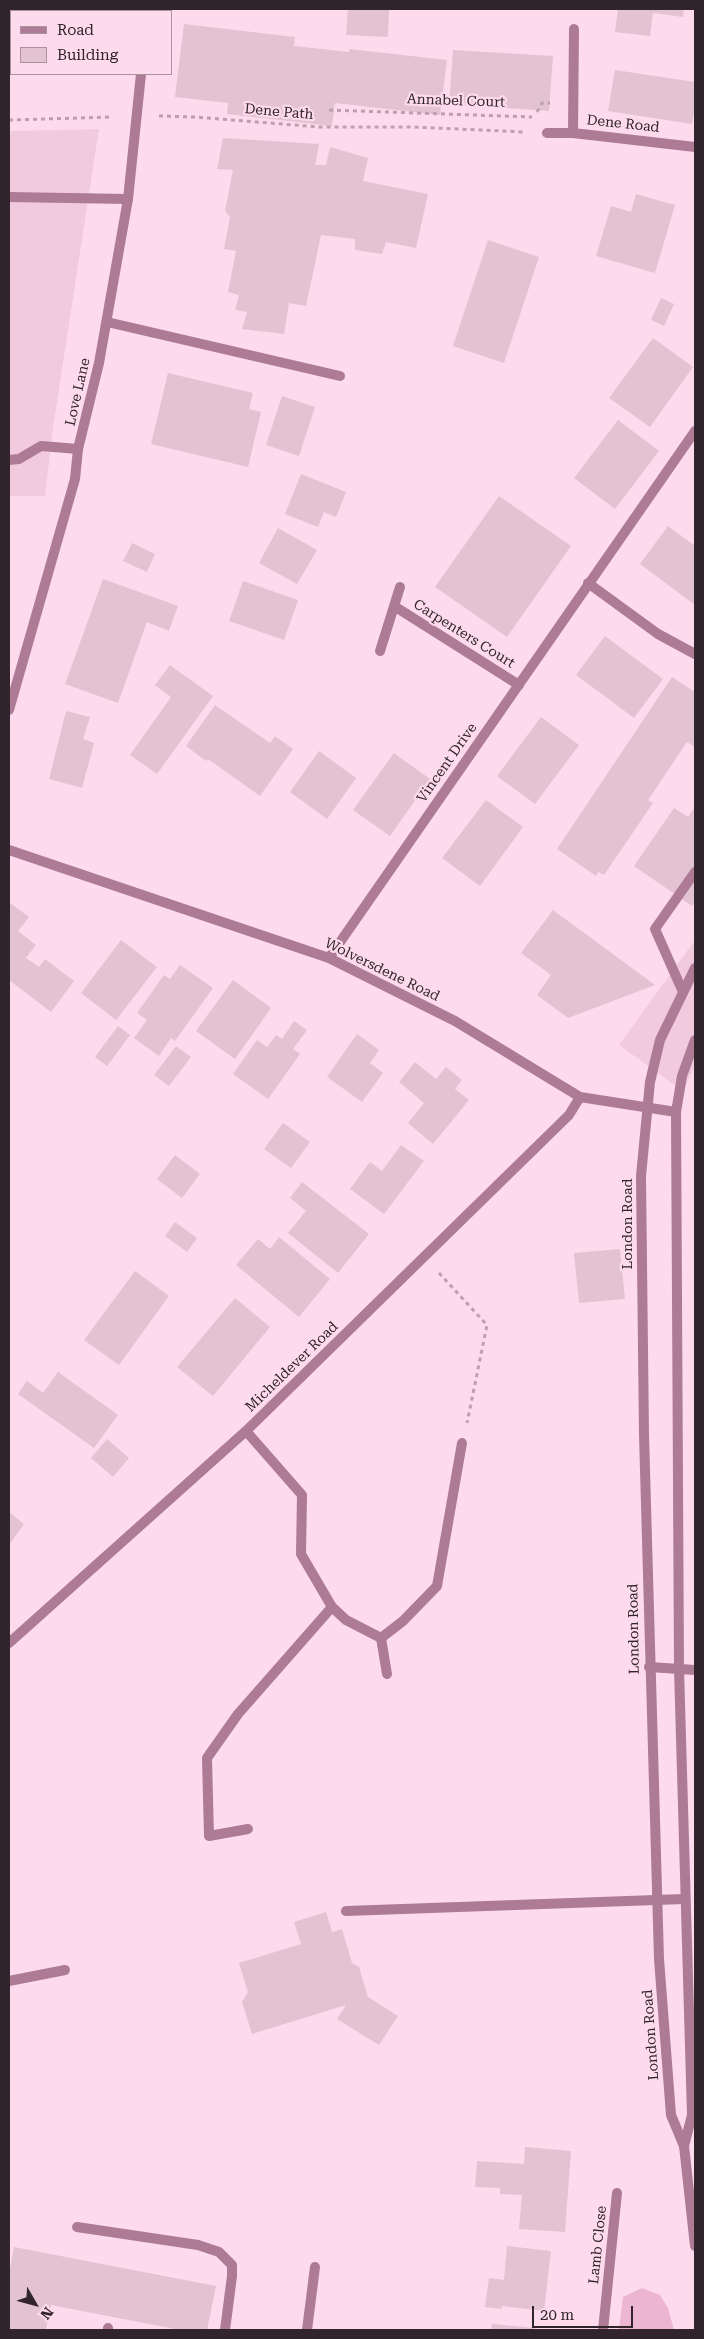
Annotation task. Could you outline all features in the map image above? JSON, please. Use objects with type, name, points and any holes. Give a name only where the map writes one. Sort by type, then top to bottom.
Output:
[{"type":"street","points":[[573,133],[574,29]]},
{"type":"street","name":"Love Lane","points":[[9,710],[75,478],[78,449],[99,363],[128,199],[141,75]]},
{"type":"street","name":"Dene Road","points":[[547,133],[573,133],[695,147]]},
{"type":"street","points":[[9,197],[128,199]]},
{"type":"street","points":[[107,322],[340,376]]},
{"type":"street","name":"Vincent Drive","points":[[329,958],[695,431]]},
{"type":"street","points":[[9,460],[18,460],[41,446],[78,449]]},
{"type":"street","points":[[588,583],[658,634],[695,654]]},
{"type":"street","name":"Carpenters Court","points":[[380,651],[400,587]]},
{"type":"street","name":"Carpenters Court","points":[[394,606],[519,684]]},
{"type":"street","name":"Wolversdene Road","points":[[9,850],[329,958],[455,1021],[580,1097],[676,1112]]},
{"type":"street","points":[[683,992],[655,929],[695,872]]},
{"type":"street","name":"London Road","points":[[695,968],[660,1040],[650,1082],[641,1176],[649,1667],[659,1959],[670,2115],[684,2146],[695,2246]]},
{"type":"street","name":"London Road","points":[[684,2146],[692,2115],[684,1898],[679,1670],[676,1112],[682,1076],[695,1040]]},
{"type":"street","name":"Micheldever Road","points":[[9,1643],[246,1431],[569,1114],[580,1097]]},
{"type":"street","points":[[246,1431],[302,1495],[301,1554],[332,1607],[346,1620],[381,1638]]},
{"type":"street","points":[[381,1638],[403,1621],[437,1586],[462,1443]]},
{"type":"street","points":[[248,1829],[209,1836],[207,1758],[238,1714],[332,1607]]},
{"type":"street","points":[[381,1638],[387,1674]]},
{"type":"street","points":[[649,1667],[695,1670]]},
{"type":"street","points":[[346,1911],[684,1898]]},
{"type":"street","points":[[9,1981],[65,1970]]},
{"type":"street","name":"Lamb Close","points":[[603,2330],[617,2193]]},
{"type":"street","points":[[77,2227],[198,2245],[219,2252],[232,2265],[225,2330]]},
{"type":"street","points":[[307,2330],[315,2267]]},
{"type":"path","name":"Annabel Court","points":[[330,110],[535,117],[542,103],[574,102]]},
{"type":"path","name":"Dene Path","points":[[9,120],[136,116],[195,117],[319,127],[413,127],[547,133]]},
{"type":"path","points":[[424,1257],[487,1325],[462,1443]]},
{"type":"shaded area","points":[[99,129],[53,428],[45,496],[9,496],[9,131]]},
{"type":"shaded area","points":[[695,940],[695,1065],[683,1091],[619,1045]]},
{"type":"shaded area","points":[[642,2288],[660,2295],[668,2308],[674,2330],[619,2330],[623,2297]]},
{"type":"building","points":[[9,9],[94,9],[10,10],[9,19]]},
{"type":"building","points":[[348,9],[389,9],[388,37],[346,35]]},
{"type":"building","points":[[618,9],[684,9],[683,17],[653,13],[650,36],[615,32]]},
{"type":"building","points":[[184,24],[295,37],[294,46],[349,52],[349,49],[447,60],[440,115],[335,103],[332,126],[227,114],[228,103],[175,97]]},
{"type":"building","points":[[453,50],[553,56],[549,111],[449,104]]},
{"type":"building","points":[[615,70],[695,82],[695,106],[692,124],[608,111]]},
{"type":"building","points":[[223,138],[319,144],[315,165],[326,165],[330,147],[368,158],[363,181],[428,194],[416,248],[386,242],[382,254],[355,250],[355,239],[321,235],[306,306],[289,303],[284,334],[242,329],[247,312],[235,310],[239,295],[228,292],[236,251],[224,249],[230,217],[225,211],[233,170],[217,169]]},
{"type":"building","points":[[636,194],[675,205],[655,273],[596,256],[611,206],[631,212]]},
{"type":"building","points":[[488,240],[539,257],[504,363],[453,346]]},
{"type":"building","points":[[661,298],[674,304],[664,326],[651,320]]},
{"type":"building","points":[[653,338],[693,367],[650,427],[609,398]]},
{"type":"building","points":[[168,373],[253,393],[249,409],[261,412],[248,467],[151,444]]},
{"type":"building","points":[[282,396],[315,407],[299,456],[266,445]]},
{"type":"building","points":[[618,420],[659,451],[615,509],[574,478]]},
{"type":"building","points":[[301,474],[346,492],[336,517],[324,512],[318,527],[285,514]]},
{"type":"building","points":[[499,496],[571,546],[507,637],[435,587]]},
{"type":"building","points":[[668,526],[695,546],[695,605],[640,564]]},
{"type":"building","points":[[278,528],[317,550],[297,584],[259,563]]},
{"type":"building","points":[[132,543],[155,554],[147,572],[123,561]]},
{"type":"building","points":[[103,579],[178,606],[169,631],[147,622],[118,703],[65,684]]},
{"type":"building","points":[[243,581],[298,600],[284,640],[229,621]]},
{"type":"building","points":[[605,636],[663,679],[634,718],[576,675]]},
{"type":"building","points":[[170,665],[213,696],[157,774],[130,755],[171,697],[155,685]]},
{"type":"building","points":[[672,677],[695,692],[695,747],[687,742],[648,800],[653,803],[604,875],[598,872],[596,876],[557,849]]},
{"type":"building","points":[[215,705],[270,743],[275,736],[293,749],[260,796],[208,759],[206,761],[186,746]]},
{"type":"building","points":[[66,711],[90,717],[83,739],[94,743],[82,788],[49,779]]},
{"type":"building","points":[[541,717],[579,745],[535,804],[497,776]]},
{"type":"building","points":[[319,751],[356,778],[327,819],[290,792]]},
{"type":"building","points":[[394,753],[430,779],[390,836],[353,810]]},
{"type":"building","points":[[486,800],[523,827],[480,886],[442,858]]},
{"type":"building","points":[[695,807],[695,901],[692,906],[634,866],[674,808],[688,817]]},
{"type":"building","points":[[9,902],[29,917],[18,931],[36,945],[26,958],[39,967],[45,959],[74,981],[51,1012],[9,980]]},
{"type":"building","points":[[553,910],[655,985],[568,1018],[537,995],[551,975],[521,953]]},
{"type":"building","points":[[121,940],[157,967],[116,1020],[81,993]]},
{"type":"building","points":[[180,965],[213,988],[175,1041],[171,1038],[159,1056],[134,1038],[147,1020],[137,1013],[164,975],[170,979]]},
{"type":"building","points":[[233,980],[271,1008],[235,1059],[196,1031]]},
{"type":"building","points":[[294,1021],[307,1030],[293,1049],[300,1054],[268,1099],[233,1074],[257,1040],[267,1047],[276,1035],[282,1039]]},
{"type":"building","points":[[118,1026],[130,1035],[107,1066],[95,1057]]},
{"type":"building","points":[[357,1034],[379,1050],[370,1063],[383,1073],[362,1102],[327,1077]]},
{"type":"building","points":[[176,1046],[191,1057],[169,1086],[154,1075]]},
{"type":"building","points":[[415,1062],[436,1079],[446,1067],[462,1080],[455,1089],[469,1100],[433,1144],[408,1123],[424,1103],[399,1082]]},
{"type":"building","points":[[283,1123],[310,1142],[291,1168],[264,1149]]},
{"type":"building","points":[[401,1145],[424,1161],[384,1214],[350,1189],[370,1162],[382,1171]]},
{"type":"building","points":[[175,1155],[200,1174],[182,1198],[157,1179]]},
{"type":"building","points":[[302,1182],[369,1234],[338,1273],[288,1233],[306,1211],[290,1198]]},
{"type":"building","points":[[175,1222],[197,1238],[187,1252],[165,1236]]},
{"type":"building","points":[[279,1237],[330,1279],[299,1317],[236,1265],[258,1239],[270,1249]]},
{"type":"building","points":[[620,1249],[625,1299],[579,1303],[574,1253]]},
{"type":"building","points":[[135,1271],[169,1296],[119,1365],[84,1340]]},
{"type":"building","points":[[235,1298],[270,1327],[213,1396],[177,1367]]},
{"type":"building","points":[[58,1372],[118,1415],[94,1448],[18,1394],[27,1381],[43,1393]]},
{"type":"building","points":[[107,1439],[129,1458],[113,1477],[91,1458]]},
{"type":"building","points":[[9,1512],[24,1524],[9,1545]]},
{"type":"building","points":[[326,1912],[332,1932],[342,1929],[352,1963],[359,1967],[368,1997],[398,2016],[379,2045],[337,2019],[346,2005],[252,2034],[242,2002],[248,1992],[239,1963],[301,1944],[294,1922]]},
{"type":"building","points":[[525,2147],[571,2151],[565,2232],[519,2229],[522,2195],[500,2194],[500,2188],[475,2187],[477,2161],[524,2164]]},
{"type":"building","points":[[507,2246],[551,2251],[544,2311],[502,2306],[502,2309],[485,2307],[489,2278],[504,2280]]},
{"type":"building","points":[[14,2247],[216,2286],[207,2330],[180,2330],[51,2305],[46,2330],[9,2330],[9,2274]]},
{"type":"building","points":[[492,2324],[535,2328],[535,2330],[491,2330]]}]
